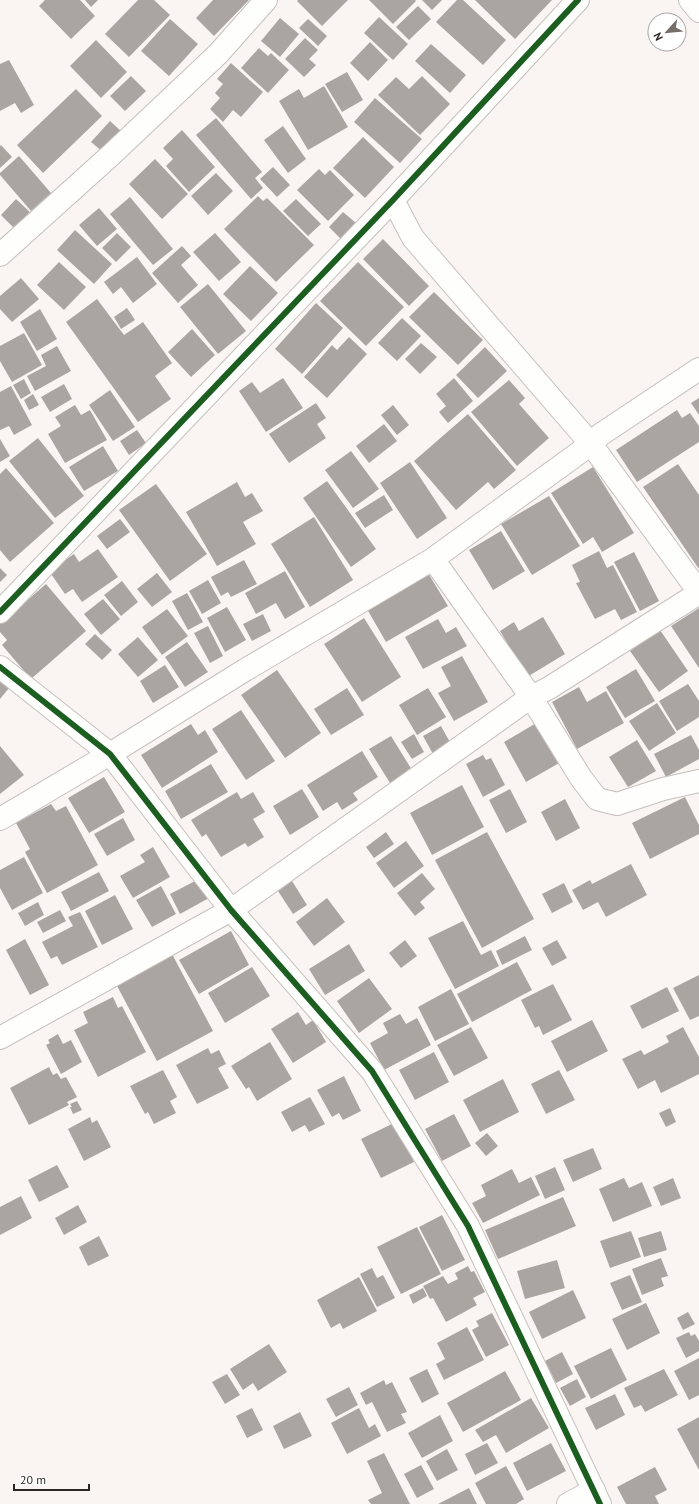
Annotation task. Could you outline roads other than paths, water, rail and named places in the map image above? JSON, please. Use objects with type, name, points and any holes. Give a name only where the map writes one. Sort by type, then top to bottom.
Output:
[{"type":"street","points":[[0,255],[111,155],[218,54],[266,0]]},
{"type":"street","points":[[0,612],[393,200],[577,0]]},
{"type":"street","points":[[690,0],[699,12]]},
{"type":"street","points":[[0,1038],[231,910],[531,697],[549,688],[699,592],[590,444],[413,238],[393,200]]},
{"type":"street","points":[[0,819],[110,754],[245,670],[432,558],[590,444],[600,435],[699,369]]},
{"type":"street","points":[[432,558],[531,697],[581,778],[597,799],[617,804],[663,789],[699,781]]},
{"type":"street","points":[[0,667],[110,754],[231,910],[372,1071],[468,1226],[597,1497],[568,1504]]}]
